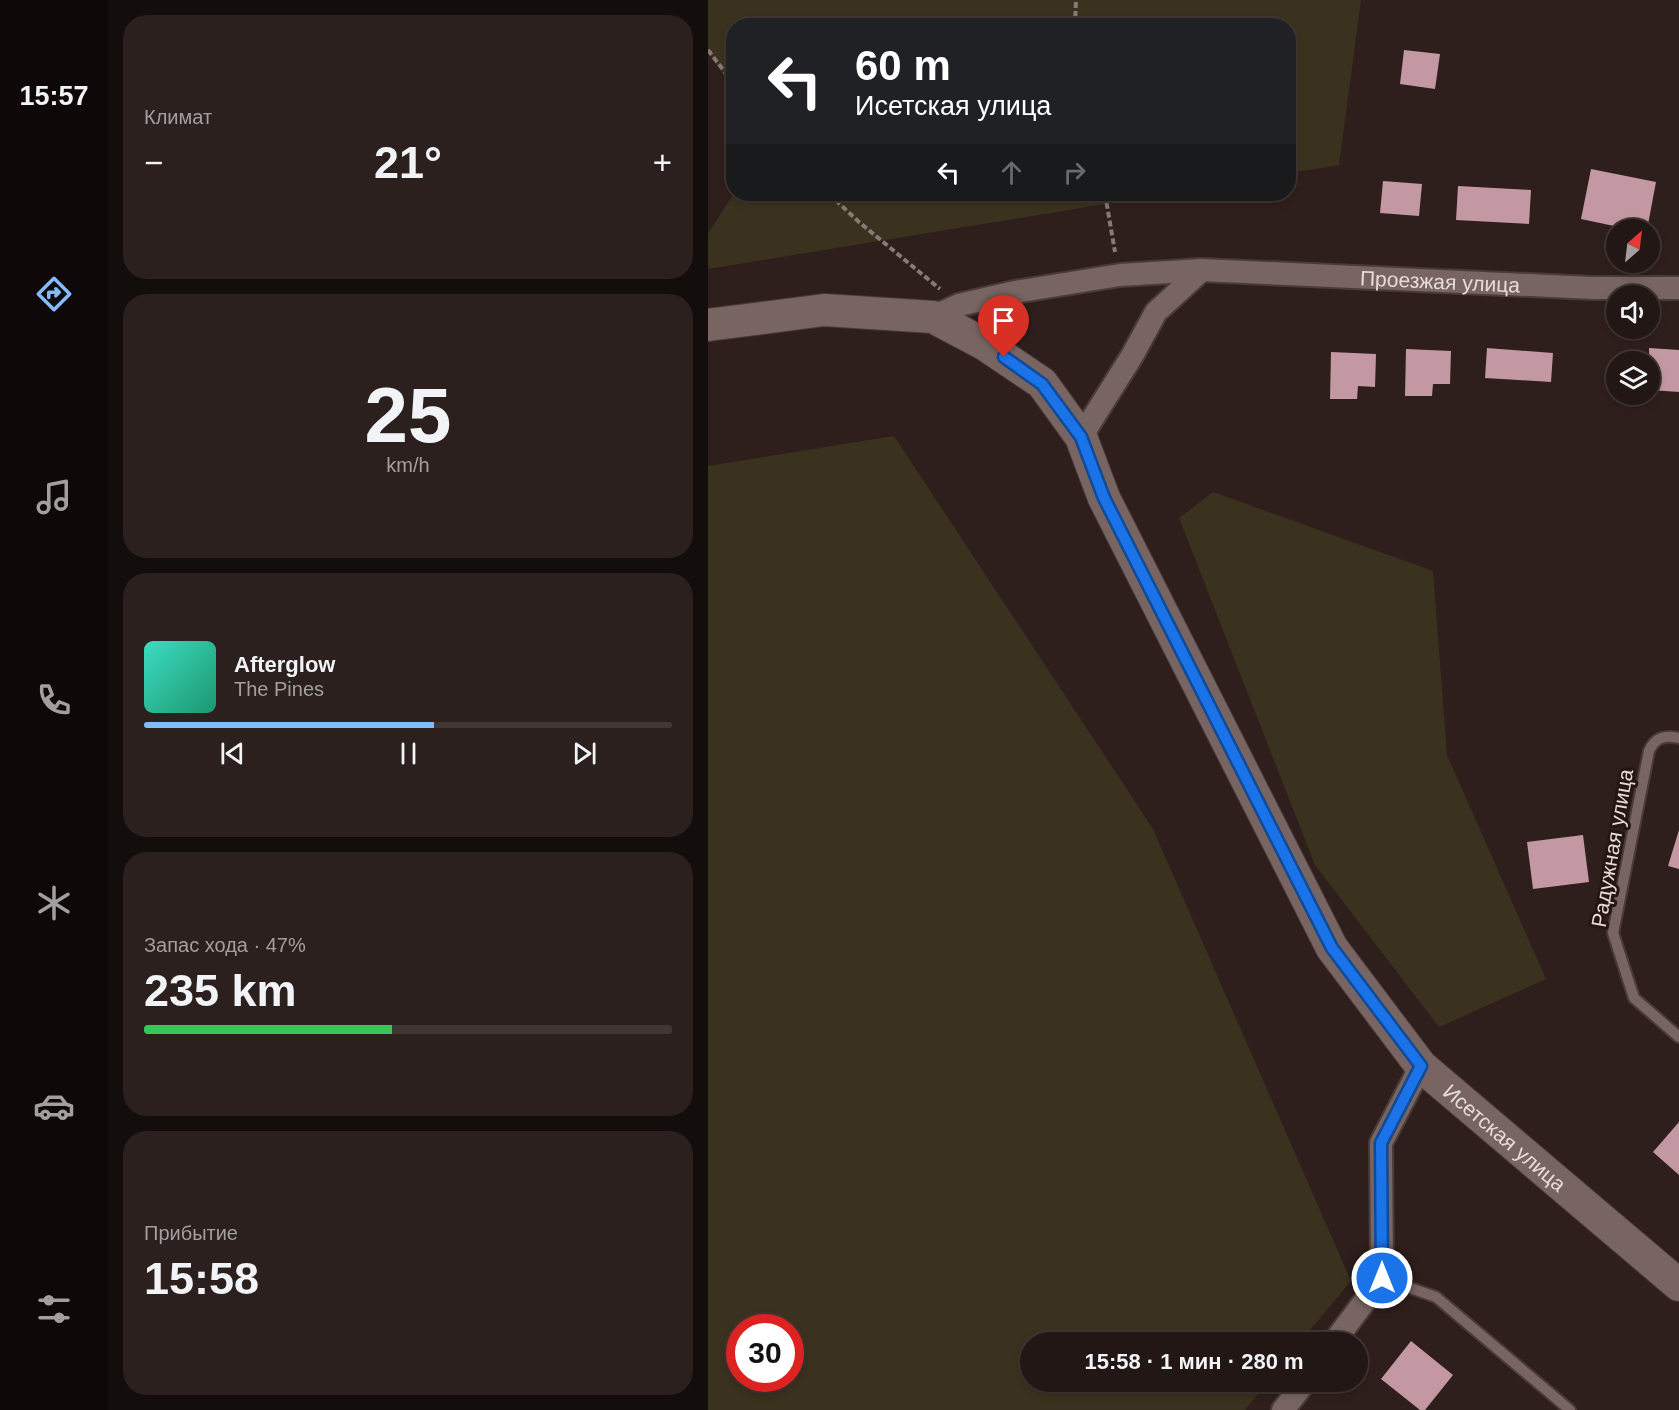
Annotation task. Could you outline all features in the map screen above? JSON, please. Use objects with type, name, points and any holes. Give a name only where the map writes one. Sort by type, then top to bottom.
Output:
[{"type":"main road","points":[[708,325],[825,309],[946,311]]},
{"type":"main road","name":"Исетская улица","points":[[946,311],[984,344],[1042,384],[1081,437],[1104,498],[1332,948],[1421,1066],[1679,1285]]},
{"type":"street","name":"Проезжая улица","points":[[946,311],[1015,292],[1120,275],[1202,270],[1593,288],[1679,288]]},
{"type":"street","points":[[1081,437],[1132,356],[1156,312],[1202,270]]},
{"type":"street","points":[[1342,1332],[1382,1278],[1381,1143],[1421,1066]]},
{"type":"street","points":[[1283,1410],[1297,1392]]},
{"type":"lane","name":"Радужная улица","points":[[1679,738],[1666,736],[1651,745],[1613,930],[1634,998],[1679,1037]]},
{"type":"lane","points":[[1382,1278],[1436,1297],[1570,1410]]},
{"type":"path","points":[[1076,0],[1076,18]]},
{"type":"path","points":[[708,50],[726,74]]},
{"type":"path","points":[[836,201],[946,311]]},
{"type":"path","points":[[1106,201],[1120,275]]},
{"type":"shaded area","points":[[708,0],[1361,0],[1339,165],[1296,172],[1296,18],[726,18],[726,79],[708,52]]},
{"type":"shaded area","points":[[729,201],[1124,201],[708,269],[708,234]]},
{"type":"shaded area","points":[[894,436],[1153,829],[1351,1281],[1308,1332],[1020,1332],[1020,1392],[1260,1392],[1245,1410],[708,1410],[708,466]]},
{"type":"shaded area","points":[[1213,492],[1433,571],[1447,755],[1546,979],[1439,1027],[1315,865],[1179,518]]},
{"type":"building","points":[[1404,50],[1440,54],[1435,89],[1400,84]]},
{"type":"building","points":[[1591,169],[1656,182],[1649,219],[1606,219],[1606,224],[1581,219]]},
{"type":"building","points":[[1383,181],[1422,184],[1419,216],[1380,213]]},
{"type":"building","points":[[1458,186],[1531,190],[1529,224],[1456,220]]},
{"type":"building","points":[[1487,348],[1553,353],[1551,382],[1485,378]]},
{"type":"building","points":[[1649,348],[1679,350],[1679,392],[1660,391],[1660,351],[1649,351]]},
{"type":"building","points":[[1406,349],[1451,351],[1450,384],[1433,384],[1432,396],[1405,396]]},
{"type":"building","points":[[1331,352],[1376,354],[1375,387],[1358,386],[1357,399],[1330,399]]},
{"type":"building","points":[[1679,830],[1679,869],[1668,866]]},
{"type":"building","points":[[1583,835],[1589,882],[1533,889],[1527,842]]},
{"type":"building","points":[[1679,1122],[1679,1175],[1653,1152]]},
{"type":"building","points":[[1411,1341],[1453,1375],[1425,1410],[1420,1410],[1381,1379]]},
{"type":"route","points":[[1004,357],[1042,384],[1081,437],[1104,498],[1332,948],[1421,1066],[1381,1143],[1382,1278]]}]
